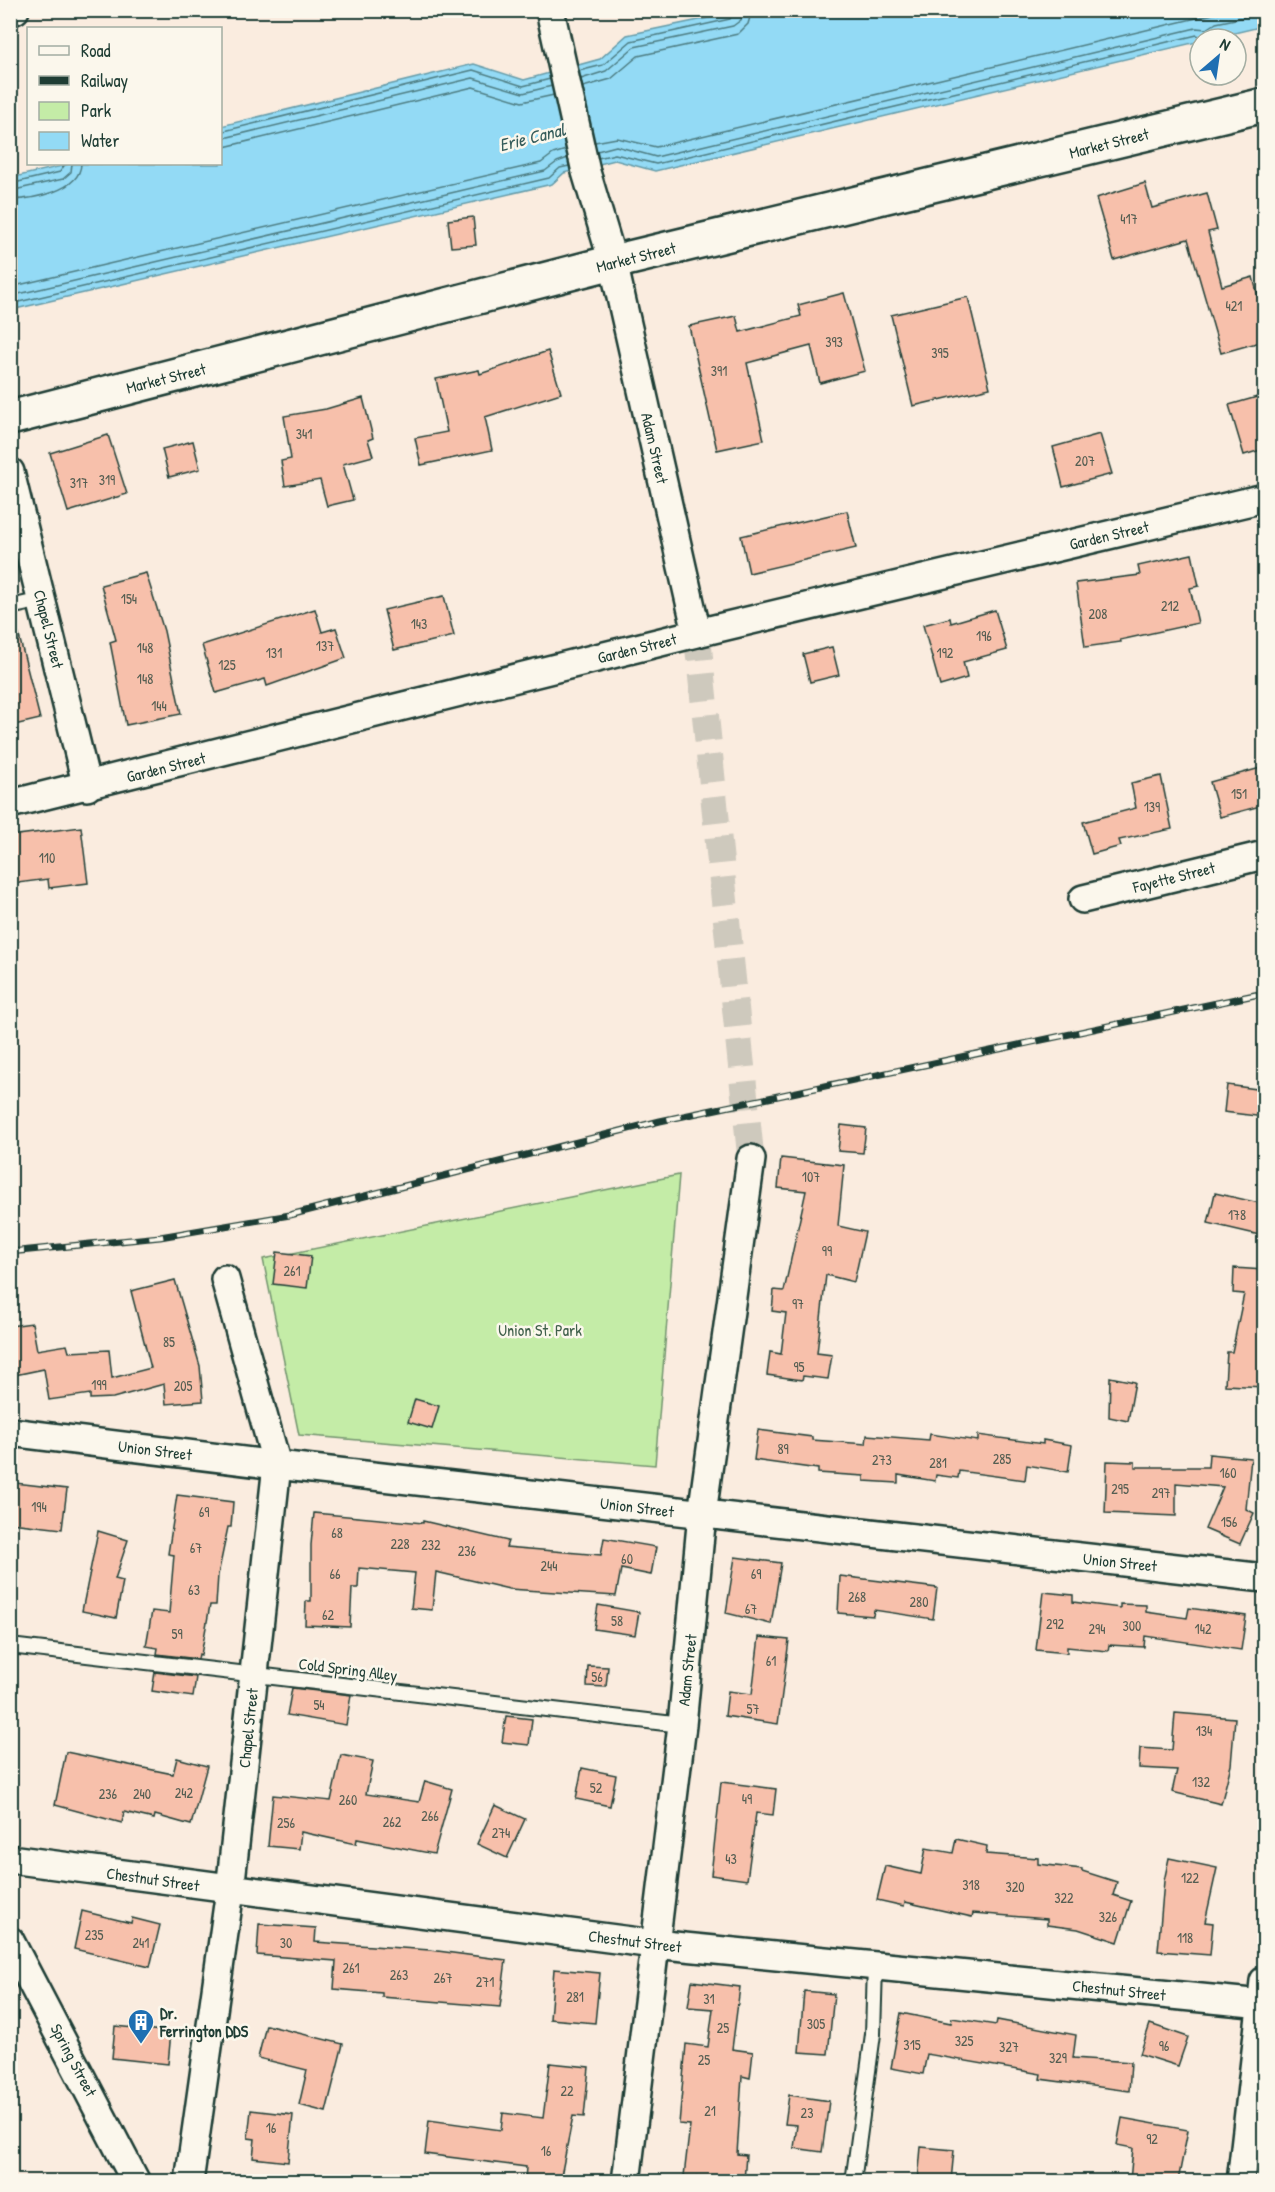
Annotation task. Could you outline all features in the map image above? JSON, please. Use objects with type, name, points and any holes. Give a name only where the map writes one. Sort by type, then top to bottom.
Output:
[{"type":"street","points":[[10,12],[15,10]]},
{"type":"street","name":"Adam Street","points":[[550,10],[586,172],[613,262],[697,633]]},
{"type":"street","name":"Market Street","points":[[10,418],[613,262],[1264,109]]},
{"type":"street","name":"Chapel Street","points":[[10,472],[87,787]]},
{"type":"street","name":"Garden Street","points":[[10,804],[87,787],[697,633],[1264,498]]},
{"type":"street","name":"Fayette Street","points":[[1083,899],[1264,855]]},
{"type":"street","name":"Adam Street","points":[[626,2181],[682,1725],[702,1514],[751,1158]]},
{"type":"street","name":"Chapel Street","points":[[189,2181],[230,1890],[277,1465],[225,1279]]},
{"type":"street","name":"Union Street","points":[[10,1431],[277,1465],[1264,1578]]},
{"type":"street","name":"Chestnut Street","points":[[10,1859],[230,1890],[654,1944],[875,1966],[1263,1992]]},
{"type":"street","name":"Spring Street","points":[[10,1941],[136,2181]]},
{"type":"street","points":[[1241,2181],[1263,1992]]},
{"type":"lane","points":[[10,607],[42,600]]},
{"type":"lane","name":"Cold Spring Alley","points":[[10,1646],[682,1725]]},
{"type":"lane","points":[[853,2181],[873,2034],[875,1966]]},
{"type":"green space","name":"Union St. Park","points":[[679,1175],[655,1465],[299,1435],[263,1259]]},
{"type":"water","name":"Erie Canal","points":[[742,11],[1264,11],[1264,26],[1248,30],[1248,27],[1188,27],[1188,44],[655,171],[615,160],[564,173],[552,184],[11,310],[10,178],[66,165],[222,165],[222,126],[474,64],[524,80],[600,59],[627,35]]},
{"type":"building","points":[[1145,183],[1152,208],[1207,193],[1217,230],[1208,232],[1222,286],[1253,277],[1264,319],[1264,341],[1221,353],[1188,239],[1114,260],[1096,198]]},
{"type":"building","points":[[473,217],[476,245],[451,247],[448,220]]},
{"type":"building","points":[[844,293],[865,371],[820,383],[811,346],[747,363],[764,440],[717,450],[689,326],[736,316],[740,332],[801,316],[798,305]]},
{"type":"building","points":[[968,297],[990,388],[913,406],[891,315]]},
{"type":"building","points":[[548,351],[561,393],[485,417],[492,450],[421,465],[415,438],[447,432],[436,379],[479,370],[480,374]]},
{"type":"building","points":[[1264,395],[1264,449],[1244,455],[1229,405]]},
{"type":"building","points":[[363,398],[373,438],[368,440],[373,456],[343,464],[353,500],[327,506],[320,480],[285,486],[281,461],[291,459],[284,416],[326,409]]},
{"type":"building","points":[[1100,434],[1112,474],[1063,487],[1053,447]]},
{"type":"building","points":[[108,435],[127,494],[68,512],[50,453]]},
{"type":"building","points":[[193,441],[200,469],[169,477],[162,449]]},
{"type":"building","points":[[847,511],[856,548],[749,573],[741,536]]},
{"type":"building","points":[[1192,554],[1199,586],[1190,588],[1198,623],[1120,640],[1121,642],[1085,647],[1076,583],[1140,575],[1138,566]]},
{"type":"building","points":[[146,573],[164,631],[181,714],[126,725],[110,642],[116,640],[101,585]]},
{"type":"building","points":[[444,596],[454,636],[394,650],[384,610]]},
{"type":"building","points":[[315,609],[322,632],[336,628],[346,658],[267,686],[265,679],[216,693],[202,645]]},
{"type":"building","points":[[995,610],[1007,650],[963,662],[967,678],[940,686],[923,625],[950,618],[951,623]]},
{"type":"building","points":[[17,628],[40,719],[10,726],[10,629]]},
{"type":"building","points":[[832,647],[839,675],[810,682],[803,654]]},
{"type":"building","points":[[1264,767],[1264,805],[1220,817],[1210,782]]},
{"type":"building","points":[[1161,776],[1172,829],[1119,840],[1121,846],[1092,854],[1083,822],[1136,808],[1131,783]]},
{"type":"building","points":[[81,827],[88,883],[49,888],[48,879],[10,884],[10,836]]},
{"type":"building","points":[[1227,1085],[1264,1090],[1264,1117],[1224,1112]]},
{"type":"building","points":[[841,1125],[866,1128],[863,1153],[838,1151]]},
{"type":"building","points":[[781,1158],[844,1165],[838,1226],[865,1232],[854,1282],[826,1275],[817,1353],[832,1355],[828,1379],[803,1376],[802,1380],[767,1375],[770,1352],[781,1354],[786,1313],[772,1311],[774,1290],[784,1291],[806,1191],[778,1188]]},
{"type":"building","points":[[1215,1193],[1264,1204],[1264,1236],[1208,1223]]},
{"type":"building","points":[[277,1252],[311,1256],[307,1288],[273,1284]]},
{"type":"building","points":[[1234,1268],[1264,1270],[1264,1387],[1225,1385],[1227,1352],[1232,1352],[1244,1294],[1233,1293]]},
{"type":"building","points":[[175,1280],[200,1366],[203,1401],[166,1404],[164,1384],[113,1398],[90,1399],[90,1394],[49,1400],[44,1369],[10,1376],[10,1326],[32,1323],[37,1350],[67,1345],[69,1352],[109,1350],[112,1378],[151,1368],[131,1291]]},
{"type":"building","points":[[1110,1377],[1135,1382],[1128,1421],[1109,1417]]},
{"type":"building","points":[[415,1399],[439,1406],[432,1429],[408,1422]]},
{"type":"building","points":[[758,1430],[812,1437],[812,1440],[866,1444],[867,1435],[929,1440],[930,1434],[978,1441],[978,1435],[1043,1444],[1043,1440],[1072,1445],[1068,1472],[1027,1465],[1025,1480],[959,1471],[958,1478],[936,1475],[935,1481],[898,1475],[898,1483],[864,1481],[864,1476],[818,1473],[818,1469],[754,1460]]},
{"type":"building","points":[[1209,1454],[1251,1458],[1246,1509],[1254,1513],[1240,1544],[1205,1529],[1223,1487],[1176,1483],[1176,1516],[1105,1513],[1107,1461],[1135,1462],[1135,1467],[1208,1467]]},
{"type":"building","points":[[15,1483],[67,1489],[62,1529],[11,1523]]},
{"type":"building","points":[[177,1495],[233,1502],[231,1527],[228,1527],[218,1575],[216,1605],[210,1605],[201,1655],[199,1654],[198,1659],[157,1654],[158,1648],[146,1646],[152,1611],[169,1613],[174,1555],[168,1554]]},
{"type":"building","points":[[314,1513],[423,1523],[423,1521],[508,1541],[506,1547],[601,1555],[604,1538],[656,1547],[651,1575],[621,1569],[616,1596],[509,1589],[436,1572],[432,1610],[411,1608],[415,1573],[359,1568],[358,1588],[352,1588],[350,1627],[305,1625],[306,1601],[311,1601],[311,1545]]},
{"type":"building","points":[[98,1531],[128,1540],[115,1579],[123,1581],[116,1618],[82,1611]]},
{"type":"building","points":[[735,1557],[781,1563],[771,1624],[726,1613]]},
{"type":"building","points":[[840,1576],[937,1588],[933,1619],[874,1610],[873,1616],[838,1613]]},
{"type":"building","points":[[1043,1592],[1073,1595],[1073,1602],[1120,1608],[1120,1604],[1146,1605],[1146,1612],[1187,1618],[1189,1608],[1246,1616],[1241,1650],[1145,1636],[1144,1647],[1109,1645],[1108,1651],[1067,1647],[1067,1653],[1036,1650]]},
{"type":"building","points":[[598,1605],[639,1612],[635,1635],[594,1629]]},
{"type":"building","points":[[759,1637],[789,1640],[778,1724],[725,1716],[728,1691],[752,1694]]},
{"type":"building","points":[[588,1666],[608,1667],[606,1687],[587,1686]]},
{"type":"building","points":[[155,1672],[196,1677],[193,1697],[152,1691]]},
{"type":"building","points":[[292,1688],[351,1695],[346,1725],[287,1715]]},
{"type":"building","points":[[1175,1713],[1235,1718],[1231,1765],[1221,1804],[1172,1792],[1177,1770],[1139,1768],[1140,1748],[1172,1750]]},
{"type":"building","points":[[506,1716],[532,1719],[529,1745],[502,1742]]},
{"type":"building","points":[[66,1752],[173,1774],[177,1758],[207,1766],[191,1825],[155,1815],[154,1819],[124,1812],[122,1823],[55,1805]]},
{"type":"building","points":[[341,1755],[373,1761],[366,1794],[419,1802],[425,1781],[452,1789],[434,1854],[357,1839],[356,1844],[301,1832],[299,1849],[268,1846],[273,1795],[331,1801]]},
{"type":"building","points":[[582,1768],[616,1775],[610,1806],[576,1799]]},
{"type":"building","points":[[721,1782],[776,1789],[773,1815],[756,1813],[747,1880],[711,1875]]},
{"type":"building","points":[[495,1805],[525,1819],[507,1858],[477,1844]]},
{"type":"building","points":[[956,1839],[987,1846],[986,1854],[1038,1858],[1038,1864],[1082,1869],[1082,1871],[1117,1882],[1113,1895],[1131,1901],[1118,1942],[1078,1929],[1047,1925],[1047,1919],[973,1913],[972,1917],[905,1902],[904,1906],[877,1900],[885,1866],[921,1874],[926,1848],[953,1853]]},
{"type":"building","points":[[1169,1858],[1217,1868],[1205,1922],[1213,1923],[1210,1955],[1158,1951],[1164,1881]]},
{"type":"building","points":[[82,1911],[131,1923],[132,1918],[160,1925],[150,1967],[74,1949]]},
{"type":"building","points":[[259,1924],[316,1928],[315,1942],[430,1950],[506,1960],[500,2007],[382,1997],[382,1993],[334,1989],[336,1961],[257,1955]]},
{"type":"building","points":[[554,1969],[600,1973],[595,2023],[550,2019]]},
{"type":"building","points":[[692,1981],[740,1987],[732,2049],[753,2052],[750,2078],[742,2076],[737,2154],[746,2155],[744,2181],[684,2176],[690,2125],[679,2124],[686,2044],[708,2047],[713,2009],[688,2007]]},
{"type":"building","points":[[804,1991],[834,1994],[828,2054],[799,2052]]},
{"type":"building","points":[[901,2013],[951,2023],[952,2018],[996,2025],[997,2020],[1076,2035],[1073,2058],[1131,2062],[1129,2091],[1040,2079],[1041,2074],[927,2054],[923,2074],[891,2068]]},
{"type":"building","points":[[1150,2024],[1188,2037],[1178,2066],[1140,2054]]},
{"type":"building","points":[[266,2025],[343,2044],[326,2112],[299,2105],[307,2070],[258,2058]]},
{"type":"building","name":"Dr. Ferrington DDS","points":[[115,2026],[171,2032],[168,2064],[112,2058]]},
{"type":"building","points":[[550,2063],[589,2067],[584,2117],[573,2116],[560,2181],[525,2181],[526,2167],[425,2154],[429,2120],[501,2130],[503,2113],[543,2118]]},
{"type":"building","points":[[789,2095],[829,2101],[822,2152],[794,2148],[797,2125],[785,2124]]},
{"type":"building","points":[[251,2110],[293,2115],[288,2162],[253,2158],[255,2139],[248,2138]]},
{"type":"building","points":[[1122,2118],[1188,2130],[1178,2181],[1130,2181],[1133,2148],[1117,2145]]},
{"type":"building","points":[[921,2147],[954,2150],[951,2181],[918,2181]]},
{"type":"tunnel","points":[[697,633],[751,1159]]},
{"type":"railway","points":[[10,1252],[160,1237],[290,1215],[660,1121],[1264,993]]},
{"type":"place","name":"Dr. Ferrington DDS","points":[[141,2045]]}]
